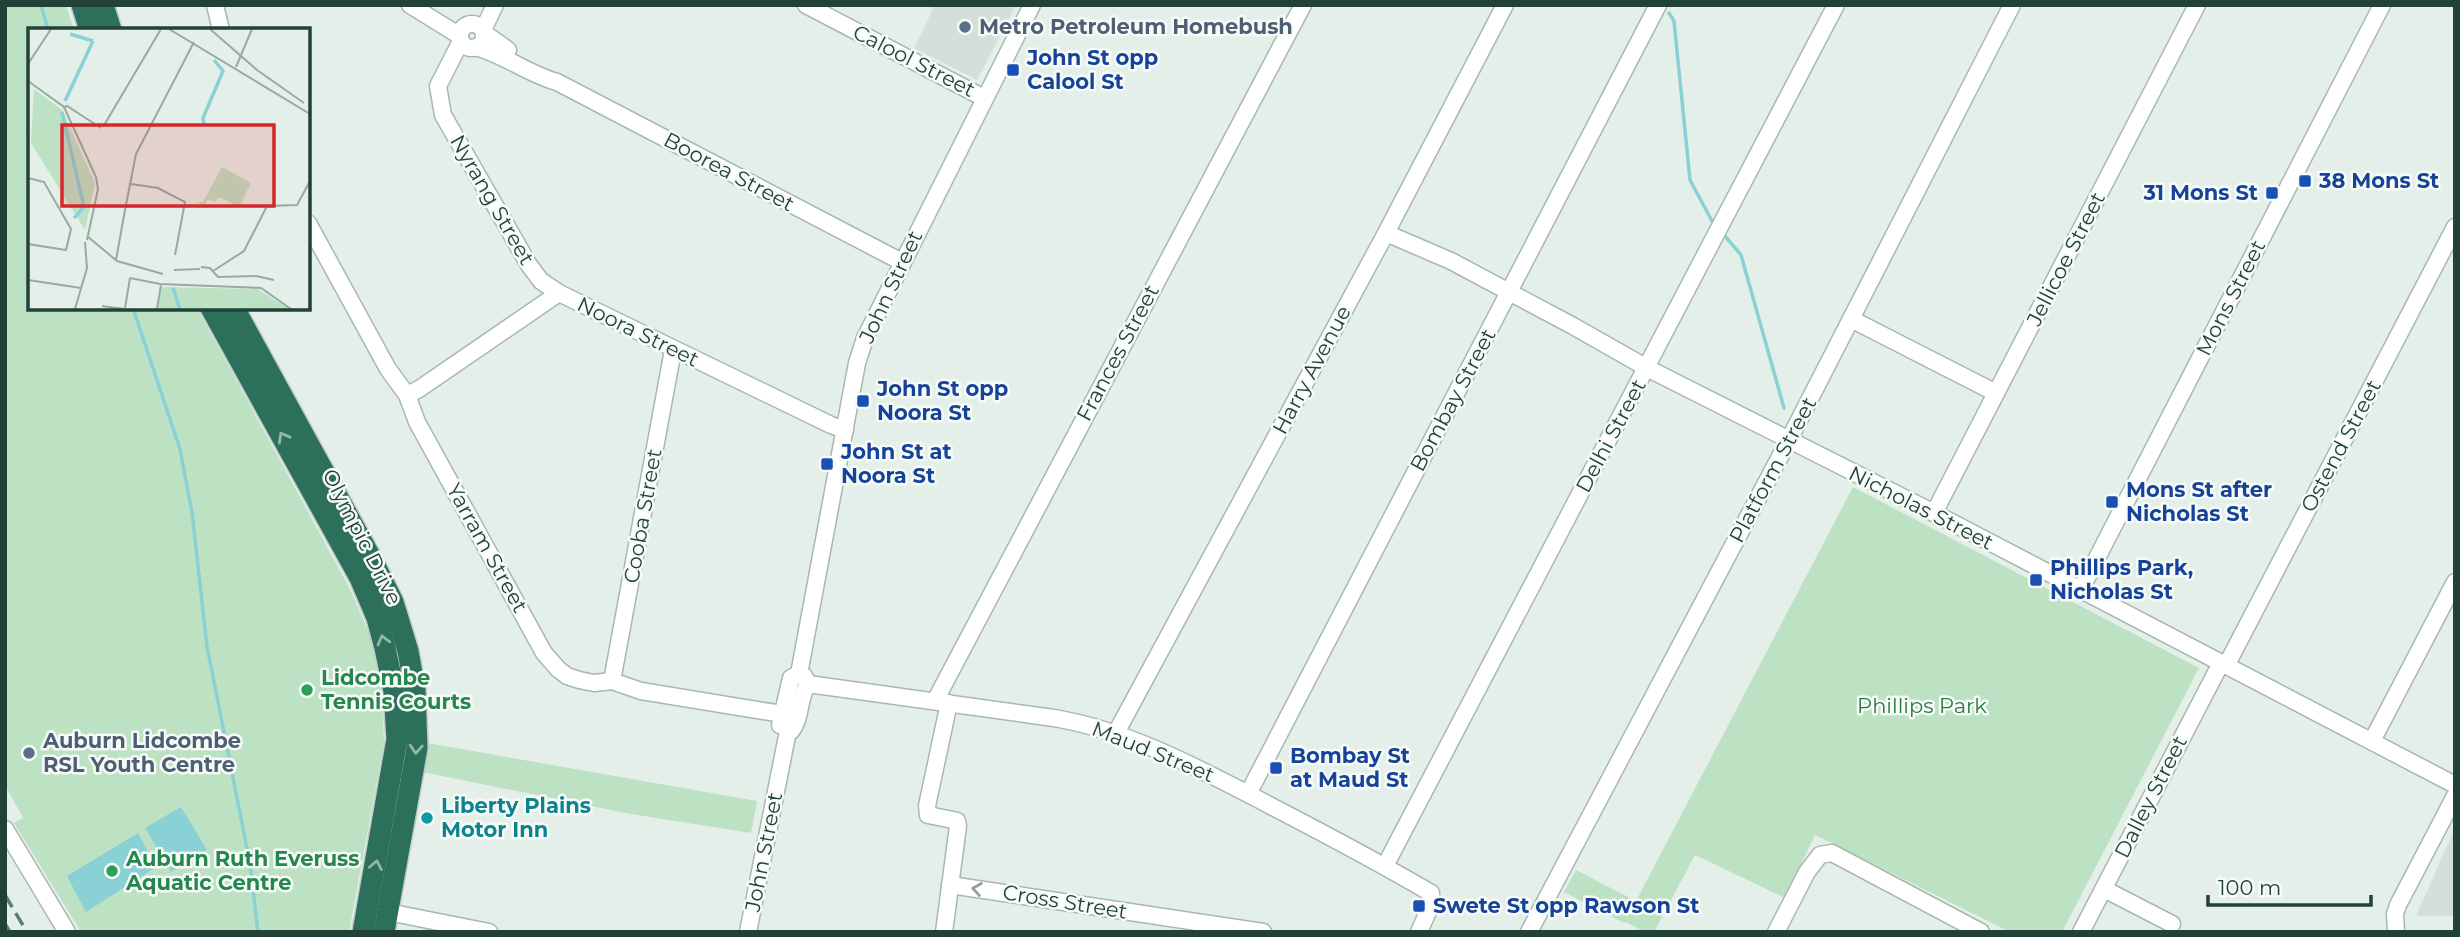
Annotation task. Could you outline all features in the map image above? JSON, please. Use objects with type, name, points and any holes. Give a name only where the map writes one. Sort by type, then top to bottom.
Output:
[{"type":"highway","points":[[82,5],[89,28]]},
{"type":"highway","points":[[103,5],[110,28]]},
{"type":"highway","name":"Olympic Drive","points":[[212,310],[360,578],[377,618],[385,649],[394,691],[397,739],[364,926]]},
{"type":"highway","name":"Olympic Drive","points":[[234,310],[393,602],[408,651],[415,690],[418,748],[386,922]]},
{"type":"street","points":[[215,5],[221,28]]},
{"type":"street","name":"Boorea Street","points":[[410,5],[472,36],[495,43],[545,70],[557,82],[902,262]]},
{"type":"street","name":"Boorea Street","points":[[422,5],[472,36]]},
{"type":"street","name":"Nyrang Street","points":[[472,36],[484,5]]},
{"type":"street","name":"Nyrang Street","points":[[495,5],[438,86],[443,115],[528,265],[541,281],[559,293]]},
{"type":"street","name":"Calool Street","points":[[806,5],[984,98]]},
{"type":"street","name":"John Street","points":[[748,932],[788,731],[796,725],[802,694],[857,363],[865,338],[902,262],[1032,5]]},
{"type":"street","name":"Frances Street","points":[[950,885],[957,822],[931,817],[927,810],[942,702],[1303,5]]},
{"type":"street","name":"Harry Avenue","points":[[1116,733],[1386,233],[1505,5]]},
{"type":"street","name":"Bombay Street","points":[[1248,794],[1658,5]]},
{"type":"street","name":"Delhi Street","points":[[1385,866],[1836,5]]},
{"type":"street","name":"Platform Street","points":[[1529,932],[1788,440],[2012,5]]},
{"type":"street","name":"Jellicoe Street","points":[[1934,513],[2197,5]]},
{"type":"street","name":"Mons Street","points":[[2080,591],[2382,5]]},
{"type":"street","name":"Yarram Street","points":[[310,227],[388,369],[407,395],[418,422],[544,653],[567,676],[594,683],[612,681],[641,691],[782,714]]},
{"type":"street","name":"Ostend Street","points":[[2223,664],[2455,227]]},
{"type":"street","name":"Nicholas Street","points":[[1386,233],[1451,261],[1647,368],[1934,513],[2455,785]]},
{"type":"street","name":"Noora Street","points":[[407,395],[559,293],[673,350],[845,430]]},
{"type":"street","points":[[1851,319],[1996,393]]},
{"type":"street","name":"Cooba Street","points":[[612,681],[673,350]]},
{"type":"street","points":[[2372,741],[2455,582]]},
{"type":"street","name":"Dalley Street","points":[[2081,932],[2223,664]]},
{"type":"street","points":[[788,731],[781,726],[791,678],[803,679]]},
{"type":"street","name":"Maud Street","points":[[803,679],[1076,722],[1116,733],[1185,762],[1385,866],[1431,893],[1431,905],[1419,932]]},
{"type":"street","points":[[2396,932],[2395,914],[2398,905],[2455,796]]},
{"type":"street","points":[[5,829],[67,932]]},
{"type":"street","points":[[1776,932],[1807,872],[1820,855],[1832,853],[1981,932]]},
{"type":"street","points":[[944,932],[950,885]]},
{"type":"street","name":"Cross Street","points":[[950,885],[1263,932]]},
{"type":"street","points":[[2104,889],[2172,924]]},
{"type":"street","points":[[364,926],[376,910],[386,922],[488,932]]},
{"type":"shaded area","name":"Metro Petroleum Homebush","points":[[935,5],[1016,5],[977,80],[914,48]]},
{"type":"shaded area","points":[[2455,828],[2455,916],[2416,916]]},
{"type":"green space","points":[[5,5],[66,5],[73,28],[28,28],[28,310],[198,310],[350,589],[372,640],[382,689],[384,743],[349,932],[81,932],[14,823],[23,818],[5,785]]},
{"type":"green space","name":"Phillips Park","points":[[1853,487],[2199,668],[2062,932],[2010,932],[1815,835],[1785,898],[1695,855],[1654,932],[1645,932],[1624,923],[1564,892],[1576,870],[1636,901]]},
{"type":"green space","points":[[427,743],[757,801],[751,833],[631,814],[422,772]]},
{"type":"water","points":[[181,807],[207,850],[171,872],[145,828]]},
{"type":"water","name":"Auburn Ruth Everuss Aquatic Centre","points":[[138,833],[156,867],[86,912],[67,876]]},
{"type":"waterway","points":[[41,5],[47,28]]},
{"type":"waterway","points":[[1669,13],[1674,21],[1690,180],[1712,221]]},
{"type":"waterway","points":[[1725,236],[1741,255],[1784,408]]},
{"type":"waterway","points":[[134,310],[180,449],[192,513],[207,646],[250,864],[258,932]]},
{"type":"railway","points":[[5,895],[27,932]]},
{"type":"railway","points":[[5,924],[10,932]]},
{"type":"place","name":"Metro Petroleum Homebush","points":[[965,27]]},
{"type":"place","name":"John St opp Calool St","points":[[1013,70]]},
{"type":"place","name":"38 Mons St","points":[[2305,181]]},
{"type":"place","name":"31 Mons St","points":[[2272,193]]},
{"type":"place","name":"John St opp Noora St","points":[[863,401]]},
{"type":"place","name":"John St at Noora St","points":[[827,464]]},
{"type":"place","name":"Mons St after Nicholas St","points":[[2112,502]]},
{"type":"place","name":"Phillips Park, Nicholas St","points":[[2036,580]]},
{"type":"place","name":"Lidcombe Tennis Courts","points":[[307,690]]},
{"type":"place","name":"Auburn Lidcombe RSL Youth Centre","points":[[29,753]]},
{"type":"place","name":"Bombay St at Maud St","points":[[1276,768]]},
{"type":"place","name":"Liberty Plains Motor Inn","points":[[427,818]]},
{"type":"place","name":"Auburn Ruth Everuss Aquatic Centre","points":[[112,871]]},
{"type":"place","name":"Swete St opp Rawson St","points":[[1419,906]]}]
